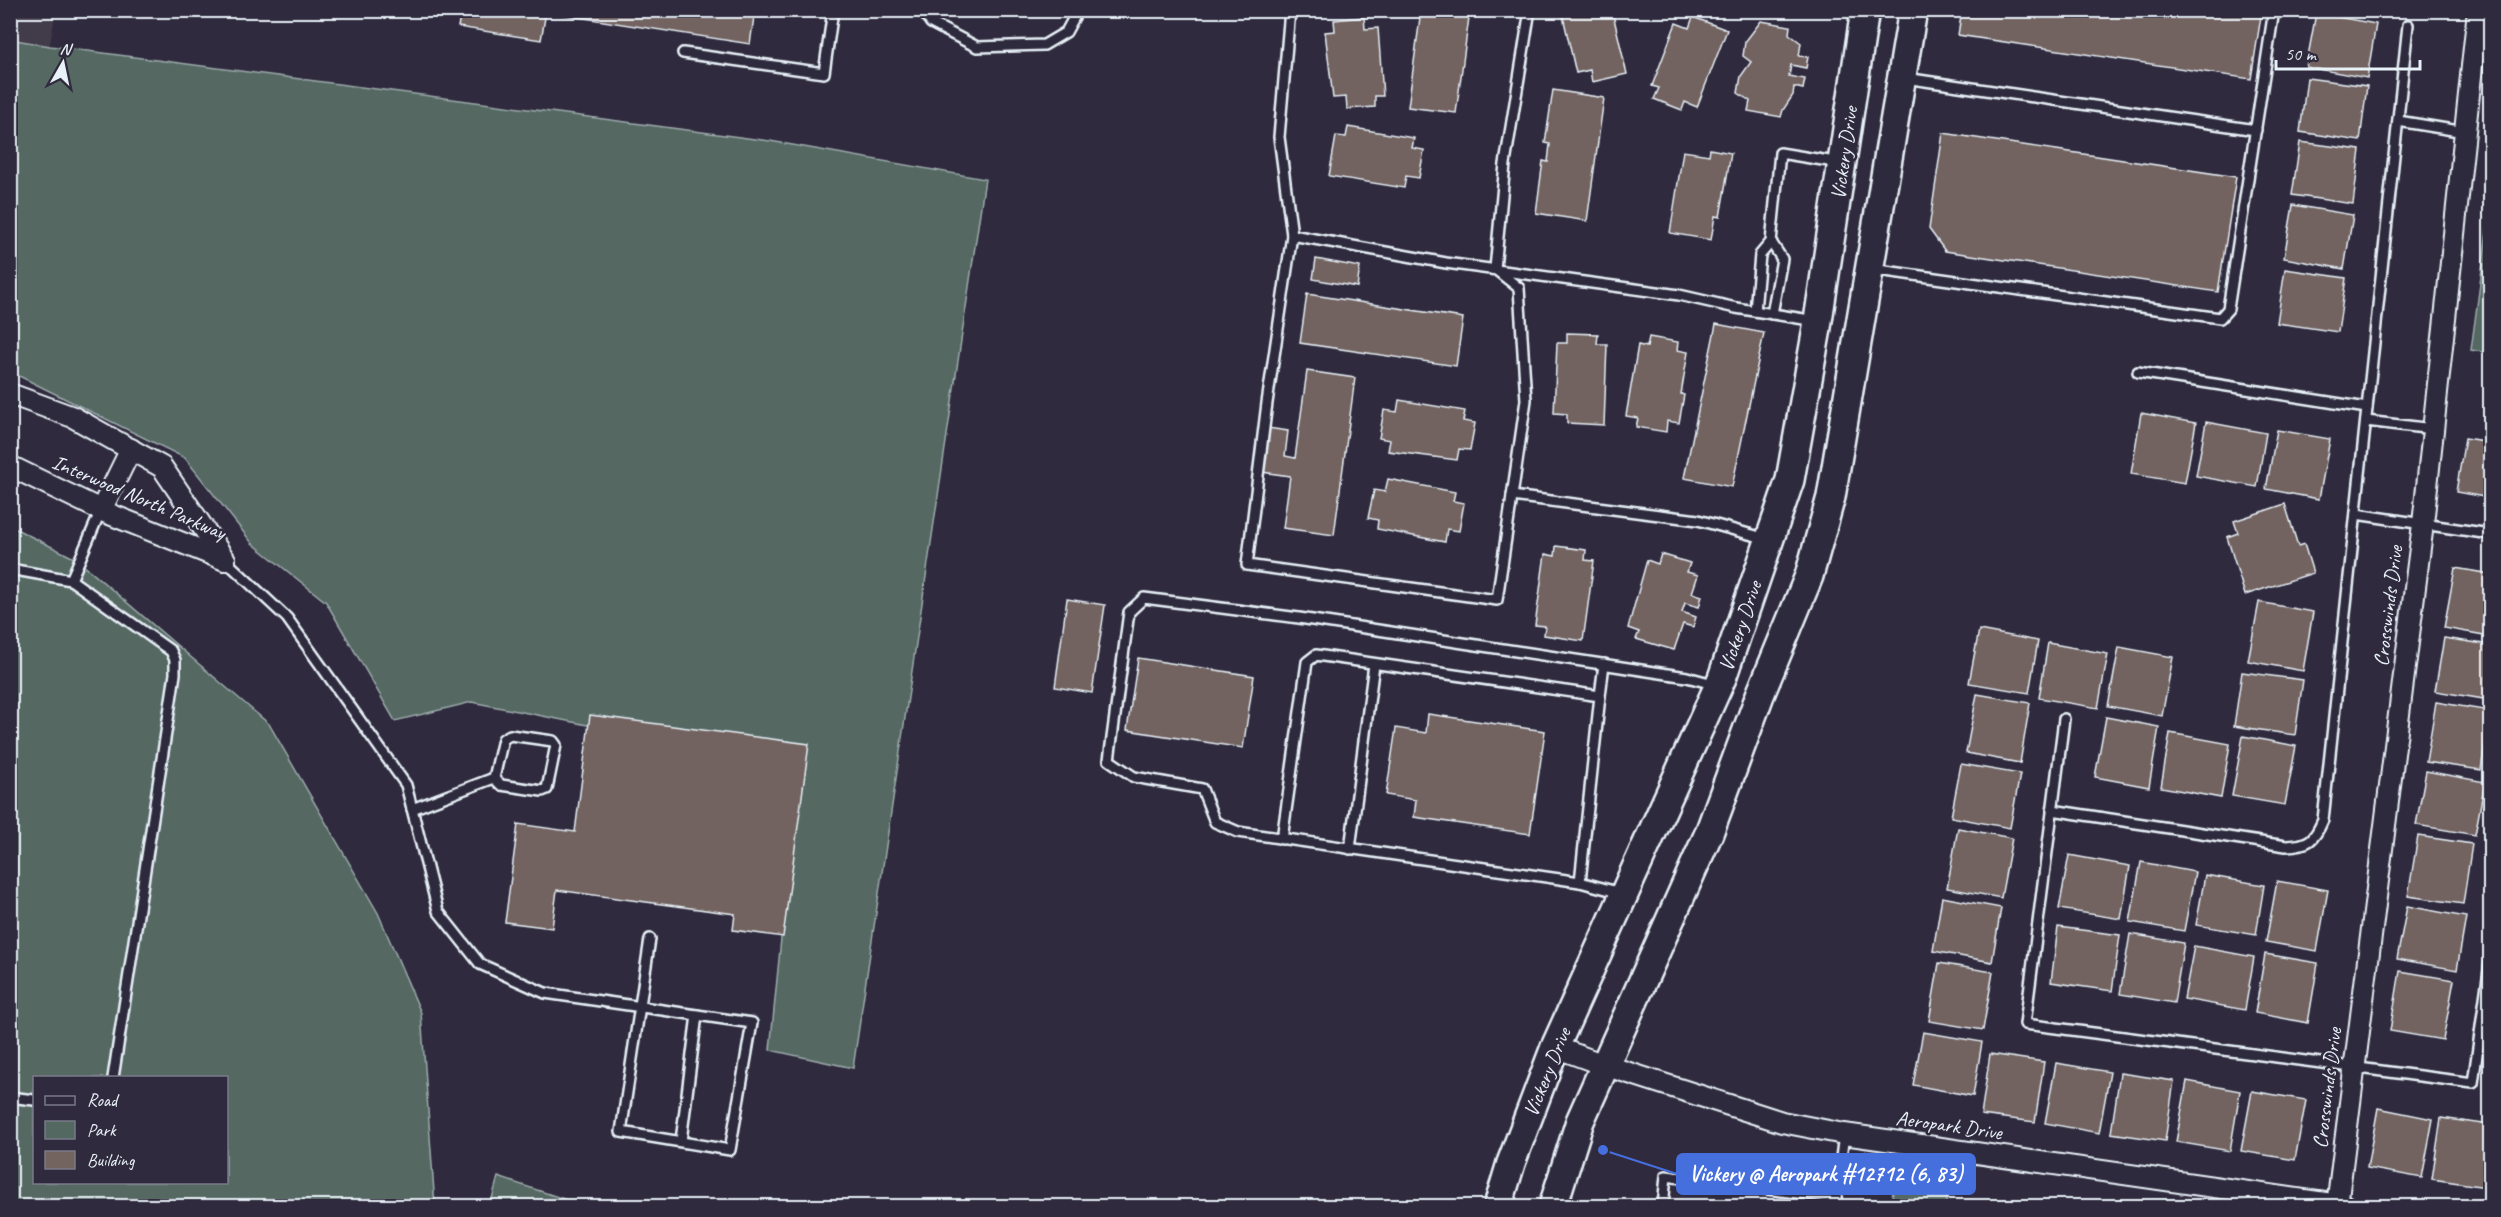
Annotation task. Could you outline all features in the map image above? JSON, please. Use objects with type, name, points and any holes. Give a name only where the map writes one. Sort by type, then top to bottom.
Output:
[{"type":"main road","name":"Vickery Drive","points":[[1498,1206],[1511,1163],[1555,1047],[1721,682],[1790,480],[1818,322],[1865,10]]},
{"type":"main road","name":"Vickery Drive","points":[[1552,1206],[1580,1121],[1709,833],[1809,576],[1831,497],[1913,10]]},
{"type":"main road","points":[[1843,163],[1887,173]]},
{"type":"main road","points":[[1721,682],[1761,695]]},
{"type":"street","name":"Crosswinds Drive","points":[[2340,1206],[2354,1068],[2423,524],[2478,10]]},
{"type":"street","name":"Interwood North Parkway","points":[[10,394],[73,417],[162,467],[225,560]]},
{"type":"street","points":[[101,510],[130,449]]},
{"type":"street","name":"Interwood North Parkway","points":[[10,466],[101,510],[225,560]]},
{"type":"street","name":"Aeropark Drive","points":[[1555,1047],[1782,1122],[1844,1134],[2340,1206]]},
{"type":"lane","points":[[683,54],[824,73],[833,10]]},
{"type":"lane","points":[[922,10],[931,23],[977,47],[1044,45],[1066,32],[1078,10]]},
{"type":"lane","points":[[1290,10],[1279,136],[1292,235],[1267,403],[1247,565],[1497,600],[1526,400],[1519,288],[1495,268]]},
{"type":"lane","points":[[1495,268],[1505,164],[1530,10]]},
{"type":"lane","points":[[1870,269],[2220,318],[2228,309],[2274,10]]},
{"type":"lane","points":[[2052,810],[2286,846],[2302,846],[2316,836],[2323,820],[2408,25]]},
{"type":"lane","points":[[1902,78],[2256,130]]},
{"type":"lane","points":[[2398,121],[2465,132]]},
{"type":"lane","points":[[1755,311],[1760,255],[1771,242],[1780,153],[1843,163]]},
{"type":"lane","points":[[1292,235],[1368,250],[1679,295],[1818,322]]},
{"type":"lane","points":[[1771,242],[1782,259],[1772,314]]},
{"type":"lane","points":[[2139,372],[2367,408]]},
{"type":"lane","points":[[2366,421],[2433,429]]},
{"type":"lane","points":[[1512,496],[1698,520],[1770,540]]},
{"type":"lane","points":[[71,580],[101,510]]},
{"type":"lane","points":[[2356,514],[2490,534]]},
{"type":"lane","points":[[225,560],[287,618],[406,785],[438,911],[480,964],[545,993],[638,1007],[752,1023],[730,1150],[621,1132],[638,1007],[650,939]]},
{"type":"lane","points":[[10,569],[71,580],[171,651],[175,660],[175,674],[113,1076]]},
{"type":"lane","points":[[1625,894],[1580,882],[1238,832],[1215,822],[1202,789],[1134,777],[1109,760],[1129,612],[1144,598],[1299,618],[1721,682]]},
{"type":"lane","points":[[1282,839],[1306,662],[1316,655],[1600,696]]},
{"type":"lane","points":[[1350,849],[1374,664]]},
{"type":"lane","points":[[1580,882],[1604,664]]},
{"type":"lane","points":[[2064,719],[2025,1024],[2474,1083],[2490,963]]},
{"type":"lane","points":[[510,735],[553,741],[556,744],[547,789],[542,791],[501,785],[494,778],[503,739],[510,735]]},
{"type":"lane","points":[[412,809],[494,778]]},
{"type":"lane","points":[[681,1141],[697,1015]]},
{"type":"lane","points":[[10,1096],[33,1100]]},
{"type":"lane","points":[[1663,1206],[1666,1176],[1836,1198],[1844,1134]]},
{"type":"shaded area","points":[[11,11],[56,11],[11,257]]},
{"type":"green space","points":[[10,39],[770,141],[985,179],[853,1068],[770,1050],[798,767],[472,702],[395,721],[326,602],[252,543],[185,458],[11,372]]},
{"type":"green space","points":[[2490,210],[2490,353],[2471,350]]},
{"type":"green space","points":[[10,526],[76,559],[269,724],[378,913],[421,1013],[435,1206],[11,1206]]},
{"type":"green space","points":[[1895,1174],[1948,1186],[1946,1206],[1891,1206]]},
{"type":"green space","points":[[498,1177],[585,1206],[490,1206]]},
{"type":"building","points":[[461,10],[755,10],[750,44],[546,12],[541,40],[458,27]]},
{"type":"building","points":[[1421,10],[1470,10],[1456,113],[1408,107]]},
{"type":"building","points":[[1612,10],[1627,74],[1592,82],[1590,70],[1576,73],[1562,12]]},
{"type":"building","points":[[1962,10],[2262,10],[2251,79],[1958,35]]},
{"type":"building","points":[[2316,13],[2376,24],[2367,78],[2306,67]]},
{"type":"building","points":[[1364,17],[1365,29],[1378,28],[1383,96],[1375,96],[1375,107],[1347,109],[1346,97],[1333,98],[1325,32],[1335,31],[1334,20]]},
{"type":"building","points":[[1693,17],[1727,30],[1697,107],[1685,102],[1682,110],[1654,99],[1659,88],[1652,86],[1676,23],[1689,28]]},
{"type":"building","points":[[1761,21],[1790,26],[1789,34],[1801,43],[1799,56],[1808,57],[1806,68],[1791,65],[1789,76],[1805,79],[1803,89],[1794,87],[1793,95],[1781,117],[1748,111],[1750,101],[1738,93],[1741,76],[1751,62],[1743,56],[1745,42]]},
{"type":"building","points":[[2307,78],[2367,86],[2360,141],[2300,132]]},
{"type":"building","points":[[1553,90],[1604,98],[1587,221],[1536,213],[1543,161],[1548,162],[1550,144],[1545,143]]},
{"type":"building","points":[[1348,127],[1414,138],[1412,148],[1424,150],[1419,178],[1406,176],[1404,188],[1329,176],[1336,136],[1346,137]]},
{"type":"building","points":[[1943,133],[2236,177],[2218,292],[1945,251],[1929,229]]},
{"type":"building","points":[[2300,142],[2360,150],[2353,204],[2292,195]]},
{"type":"building","points":[[1710,149],[1731,153],[1720,217],[1715,216],[1711,240],[1670,233],[1683,151],[1709,155]]},
{"type":"building","points":[[2293,205],[2353,215],[2344,269],[2284,258]]},
{"type":"building","points":[[1316,259],[1360,267],[1357,287],[1313,279]]},
{"type":"building","points":[[2285,269],[2346,278],[2338,332],[2277,323]]},
{"type":"building","points":[[1307,294],[1463,318],[1456,366],[1300,343]]},
{"type":"building","points":[[1716,324],[1764,333],[1732,487],[1684,478]]},
{"type":"building","points":[[1567,333],[1598,334],[1597,344],[1607,344],[1604,425],[1567,423],[1567,414],[1554,413],[1557,343],[1567,343]]},
{"type":"building","points":[[1649,337],[1678,342],[1677,350],[1688,352],[1679,423],[1667,421],[1666,432],[1636,427],[1638,418],[1626,416],[1638,345],[1647,347]]},
{"type":"building","points":[[1307,371],[1355,378],[1334,535],[1283,528],[1290,476],[1262,472],[1268,428],[1288,431],[1285,456],[1295,458]]},
{"type":"building","points":[[1399,400],[1465,411],[1463,421],[1475,423],[1470,450],[1459,449],[1457,460],[1388,451],[1390,440],[1379,438],[1384,410],[1397,412]]},
{"type":"building","points":[[2141,413],[2196,423],[2185,483],[2131,474]]},
{"type":"building","points":[[2206,422],[2266,433],[2257,487],[2196,476]]},
{"type":"building","points":[[2277,430],[2330,439],[2319,499],[2266,489]]},
{"type":"building","points":[[2465,438],[2490,442],[2490,498],[2456,492]]},
{"type":"building","points":[[1388,479],[1455,492],[1453,501],[1464,503],[1459,531],[1447,529],[1445,542],[1377,529],[1378,520],[1368,518],[1374,490],[1385,492]]},
{"type":"building","points":[[2285,504],[2298,546],[2304,544],[2313,573],[2245,595],[2227,537],[2238,533],[2234,521]]},
{"type":"building","points":[[1556,546],[1586,550],[1585,560],[1594,561],[1583,641],[1544,635],[1545,626],[1535,625],[1545,554],[1555,556]]},
{"type":"building","points":[[1661,554],[1690,563],[1687,572],[1698,575],[1692,593],[1702,596],[1699,607],[1685,603],[1682,612],[1696,617],[1693,627],[1683,624],[1674,650],[1636,639],[1639,632],[1628,628],[1647,560],[1658,564]]},
{"type":"building","points":[[2455,568],[2490,574],[2490,636],[2444,628]]},
{"type":"building","points":[[1067,599],[1105,605],[1092,693],[1055,687]]},
{"type":"building","points":[[2259,602],[2313,612],[2303,671],[2248,661]]},
{"type":"building","points":[[1979,630],[2038,641],[2029,693],[1969,683]]},
{"type":"building","points":[[2444,638],[2490,645],[2490,700],[2435,691]]},
{"type":"building","points":[[2048,643],[2108,654],[2098,708],[2039,698]]},
{"type":"building","points":[[2119,647],[2173,657],[2162,716],[2108,706]]},
{"type":"building","points":[[1138,658],[1254,676],[1243,748],[1127,730]]},
{"type":"building","points":[[2242,672],[2303,680],[2295,735],[2234,726]]},
{"type":"building","points":[[1977,694],[2030,703],[2020,763],[1966,753]]},
{"type":"building","points":[[2436,702],[2490,711],[2481,770],[2426,762]]},
{"type":"building","points":[[1428,714],[1545,731],[1530,834],[1414,817],[1416,800],[1386,795],[1396,728],[1426,733]]},
{"type":"building","points":[[590,715],[809,744],[783,937],[733,930],[735,914],[557,890],[552,928],[505,922],[518,824],[575,832]]},
{"type":"building","points":[[2106,717],[2159,727],[2149,787],[2095,777]]},
{"type":"building","points":[[2170,733],[2230,744],[2221,798],[2161,787]]},
{"type":"building","points":[[2243,736],[2296,746],[2285,805],[2232,796]]},
{"type":"building","points":[[1961,764],[2020,774],[2010,828],[1951,817]]},
{"type":"building","points":[[2426,771],[2485,782],[2475,835],[2416,825]]},
{"type":"building","points":[[1958,828],[2012,838],[2001,898],[1947,888]]},
{"type":"building","points":[[2418,836],[2472,844],[2463,904],[2408,896]]},
{"type":"building","points":[[2069,855],[2130,866],[2121,919],[2059,909]]},
{"type":"building","points":[[2141,862],[2195,872],[2184,931],[2130,922]]},
{"type":"building","points":[[2205,875],[2264,885],[2256,935],[2196,925]]},
{"type":"building","points":[[2277,881],[2328,890],[2317,951],[2266,942]]},
{"type":"building","points":[[1942,897],[2001,908],[1992,962],[1933,951]]},
{"type":"building","points":[[2407,906],[2466,917],[2457,970],[2397,959]]},
{"type":"building","points":[[2058,927],[2120,935],[2112,991],[2051,982]]},
{"type":"building","points":[[2130,934],[2184,943],[2174,1003],[2120,994]]},
{"type":"building","points":[[2194,946],[2254,957],[2245,1010],[2184,999]]},
{"type":"building","points":[[2265,954],[2318,963],[2308,1023],[2255,1013]]},
{"type":"building","points":[[1939,963],[1993,972],[1983,1030],[1929,1021]]},
{"type":"building","points":[[2400,971],[2454,980],[2443,1040],[2390,1031]]},
{"type":"building","points":[[1923,1032],[1982,1042],[1973,1096],[1913,1085]]},
{"type":"building","points":[[1990,1054],[2044,1062],[2035,1122],[1981,1115]]},
{"type":"building","points":[[2056,1063],[2110,1072],[2099,1133],[2045,1123]]},
{"type":"building","points":[[2120,1073],[2174,1081],[2165,1141],[2111,1133]]},
{"type":"building","points":[[2187,1081],[2240,1091],[2230,1151],[2176,1142]]},
{"type":"building","points":[[2252,1091],[2306,1100],[2295,1160],[2241,1151]]},
{"type":"building","points":[[2378,1108],[2433,1119],[2422,1178],[2367,1168]]},
{"type":"building","points":[[2441,1118],[2490,1125],[2490,1159],[2486,1187],[2432,1179]]},
{"type":"place","name":"Vickery @ Aeropark #12712 (6, 83)","points":[[1603,1150]]}]
